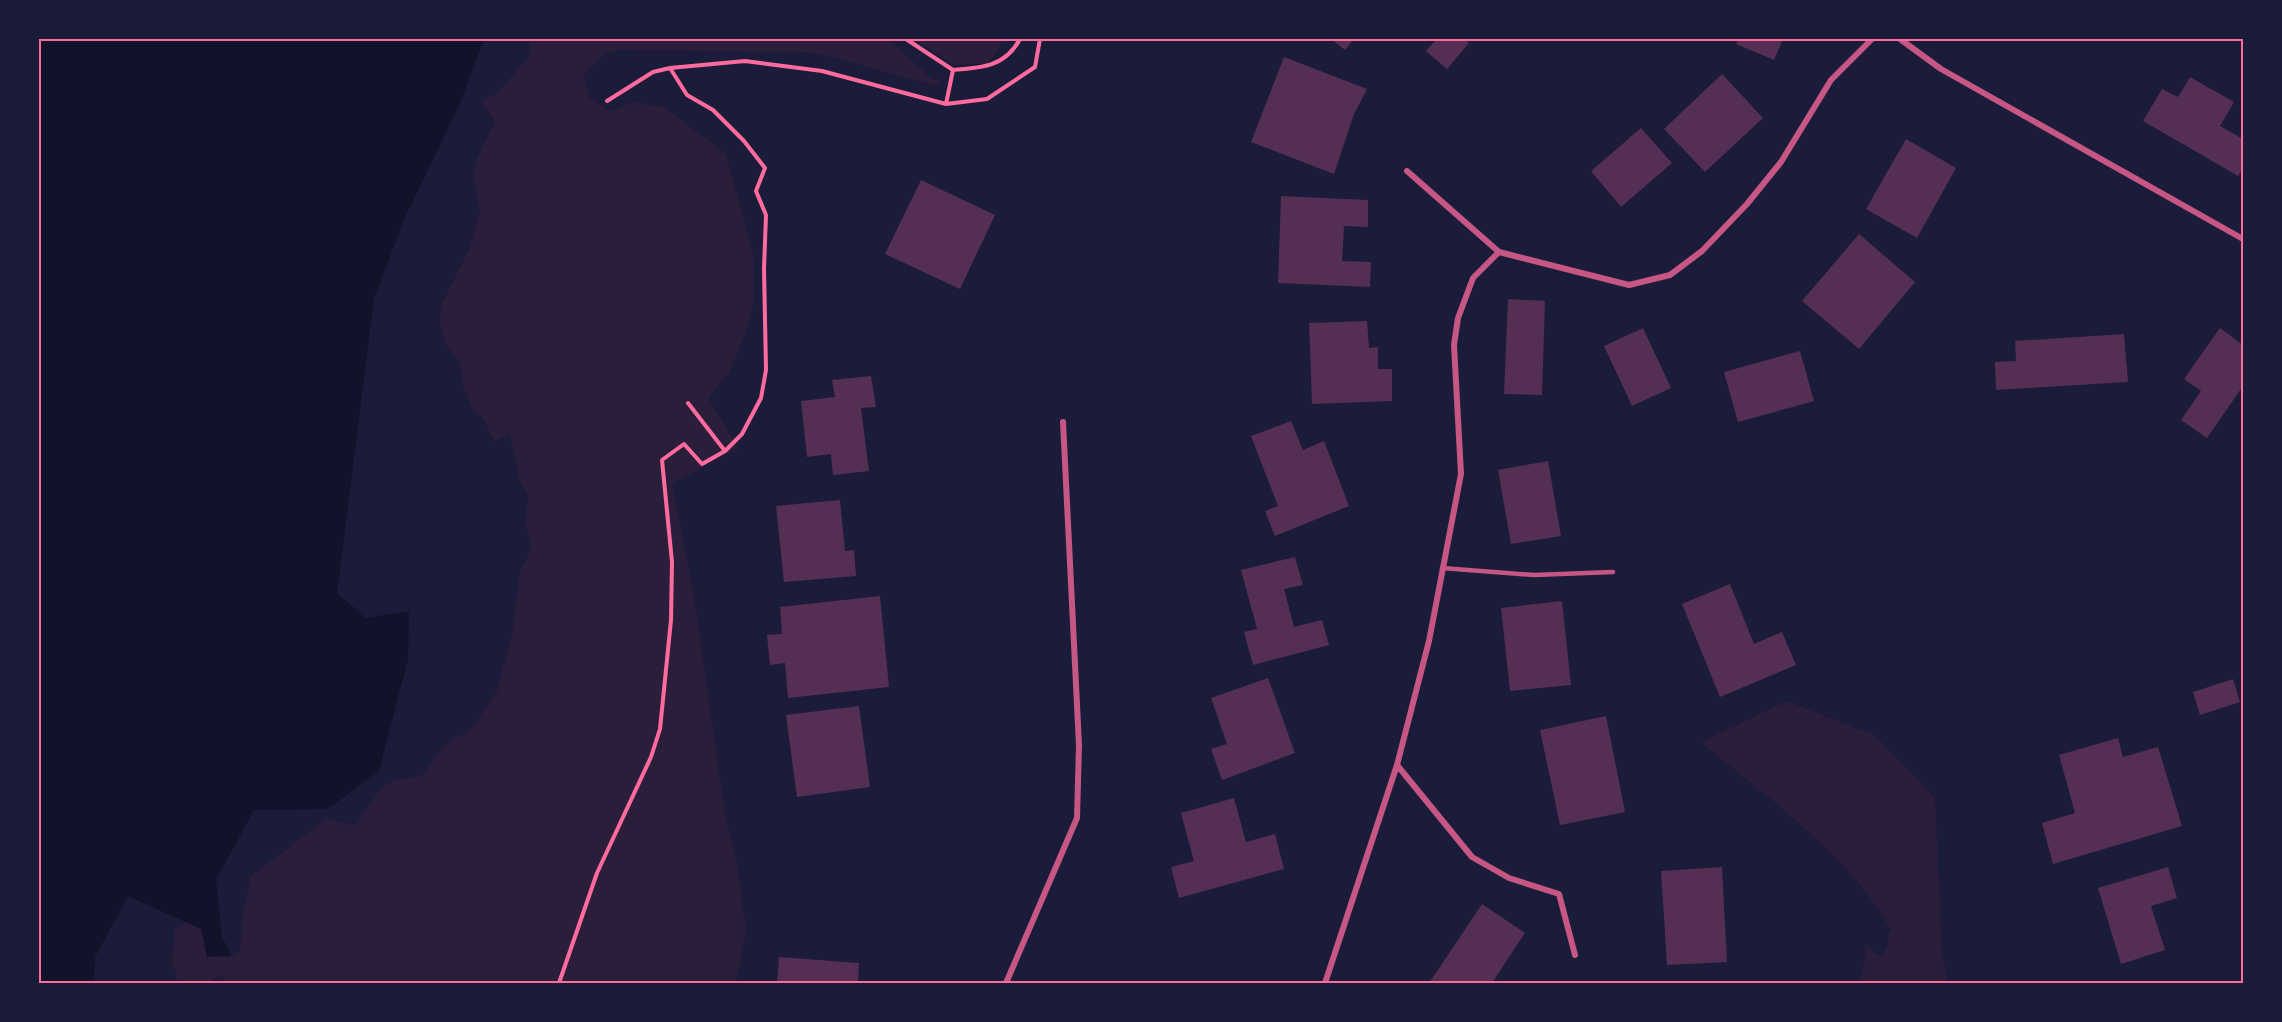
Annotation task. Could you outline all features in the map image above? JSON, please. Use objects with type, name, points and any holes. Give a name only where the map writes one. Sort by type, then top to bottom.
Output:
[{"type":"street","points":[[1407,171],[1499,252],[1629,285],[1670,275],[1702,250],[1747,204],[1781,162],[1831,80],[1872,39]]},
{"type":"street","points":[[1900,39],[1941,69],[2243,239]]},
{"type":"street","points":[[1325,983],[1397,765],[1429,641],[1461,474],[1454,345],[1458,318],[1473,278],[1499,252]]},
{"type":"street","points":[[1006,983],[1077,818],[1078,723],[1063,423]]},
{"type":"street","points":[[1397,765],[1473,857],[1509,878],[1559,894],[1575,955]]},
{"type":"lane","points":[[1442,568],[1534,575],[1613,572]]},
{"type":"path","points":[[906,39],[953,70],[990,68],[1015,47],[1020,39]]},
{"type":"path","points":[[607,101],[652,72],[670,68],[745,61],[822,71],[946,104],[987,99],[1010,86],[1035,67],[1040,39]]},
{"type":"path","points":[[559,983],[597,873],[651,757],[660,729],[672,609],[672,562],[662,460],[684,444],[702,464],[725,451],[742,434],[761,398],[766,370],[764,268],[766,215],[756,191],[765,168],[744,141],[713,110],[687,94],[670,68]]},
{"type":"path","points":[[946,104],[953,70]]},
{"type":"path","points":[[688,403],[725,451]]},
{"type":"shaded area","points":[[39,39],[484,39],[459,106],[406,215],[374,298],[337,593],[366,618],[409,611],[408,659],[379,771],[328,809],[254,810],[216,880],[222,937],[232,956],[207,957],[201,929],[128,896],[95,957],[94,983],[39,983]]},
{"type":"shaded area","points":[[531,39],[889,39],[932,79],[943,80],[936,86],[832,57],[805,52],[617,50],[604,55],[583,74],[589,97],[610,111],[632,102],[664,107],[726,154],[754,258],[753,305],[744,337],[729,372],[708,398],[738,448],[672,484],[694,596],[725,814],[736,856],[746,931],[736,983],[225,983],[222,975],[205,983],[177,983],[172,963],[175,929],[186,922],[201,929],[232,956],[240,952],[242,921],[250,877],[326,819],[356,825],[376,795],[387,784],[422,776],[444,746],[472,728],[497,691],[512,633],[520,572],[531,548],[525,522],[529,496],[520,481],[510,434],[494,441],[482,417],[472,407],[464,388],[460,362],[447,347],[440,324],[441,305],[469,249],[480,211],[473,176],[477,159],[495,121],[481,102],[498,92],[529,57]]},
{"type":"shaded area","points":[[914,39],[1004,39],[989,63],[954,65]]},
{"type":"shaded area","points":[[1787,701],[1876,736],[1935,798],[1942,953],[1947,983],[1860,983],[1867,943],[1874,953],[1882,956],[1888,945],[1888,933],[1891,930],[1873,902],[1853,876],[1805,828],[1701,742]]},
{"type":"building","points":[[1331,39],[1354,39],[1345,50]]},
{"type":"building","points":[[1437,39],[1465,39],[1469,43],[1447,69],[1426,51]]},
{"type":"building","points":[[1738,39],[1783,39],[1774,60],[1736,44]]},
{"type":"building","points":[[1284,57],[1367,89],[1354,114],[1334,174],[1251,142]]},
{"type":"building","points":[[1722,74],[1763,118],[1705,172],[1664,129]]},
{"type":"building","points":[[2190,77],[2234,102],[2220,126],[2243,139],[2243,168],[2238,176],[2143,121],[2162,89],[2178,97]]},
{"type":"building","points":[[1641,128],[1672,163],[1621,207],[1591,171]]},
{"type":"building","points":[[1906,139],[1956,168],[1917,238],[1866,209]]},
{"type":"building","points":[[921,180],[995,215],[960,289],[885,254]]},
{"type":"building","points":[[1281,196],[1368,200],[1368,227],[1344,226],[1342,261],[1371,262],[1370,287],[1278,283]]},
{"type":"building","points":[[1859,234],[1915,282],[1859,349],[1802,301]]},
{"type":"building","points":[[1508,299],[1545,301],[1542,395],[1504,394]]},
{"type":"building","points":[[1367,321],[1369,348],[1378,347],[1378,369],[1392,369],[1392,401],[1312,404],[1309,323]]},
{"type":"building","points":[[1643,328],[1671,388],[1632,406],[1604,346]]},
{"type":"building","points":[[2220,328],[2243,345],[2243,386],[2207,438],[2181,420],[2201,391],[2184,379]]},
{"type":"building","points":[[2124,334],[2128,382],[1996,390],[1995,362],[2016,361],[2015,341]]},
{"type":"building","points":[[1800,351],[1814,401],[1738,422],[1724,372]]},
{"type":"building","points":[[871,376],[876,407],[861,408],[869,471],[833,475],[831,454],[807,457],[801,401],[835,397],[832,380]]},
{"type":"building","points":[[1291,421],[1303,450],[1324,441],[1349,506],[1275,536],[1265,511],[1278,506],[1251,436]]},
{"type":"building","points":[[1548,461],[1561,536],[1511,544],[1498,470]]},
{"type":"building","points":[[840,500],[845,551],[854,550],[856,576],[784,582],[776,506]]},
{"type":"building","points":[[1295,557],[1303,585],[1284,589],[1294,627],[1322,620],[1329,645],[1253,665],[1244,632],[1257,629],[1241,570]]},
{"type":"building","points":[[1730,584],[1754,644],[1782,632],[1796,665],[1720,697],[1682,604]]},
{"type":"building","points":[[880,596],[889,687],[788,698],[785,663],[770,665],[767,635],[782,634],[780,607]]},
{"type":"building","points":[[1562,601],[1571,685],[1510,691],[1501,608]]},
{"type":"building","points":[[1268,678],[1295,753],[1222,780],[1211,749],[1227,744],[1211,698]]},
{"type":"building","points":[[2233,679],[2240,702],[2200,715],[2193,692]]},
{"type":"building","points":[[859,706],[870,787],[797,797],[786,715]]},
{"type":"building","points":[[1606,716],[1625,812],[1560,825],[1540,730]]},
{"type":"building","points":[[2118,738],[2123,757],[2158,747],[2182,826],[2053,864],[2042,823],[2075,813],[2059,755]]},
{"type":"building","points":[[1234,798],[1246,842],[1275,834],[1284,869],[1179,898],[1171,867],[1194,861],[1181,813]]},
{"type":"building","points":[[1722,867],[1727,962],[1667,965],[1661,871]]},
{"type":"building","points":[[2168,867],[2177,898],[2151,906],[2165,950],[2121,964],[2098,888]]},
{"type":"building","points":[[1482,904],[1525,933],[1492,983],[1429,983]]},
{"type":"building","points":[[779,957],[859,963],[858,983],[777,983]]}]
